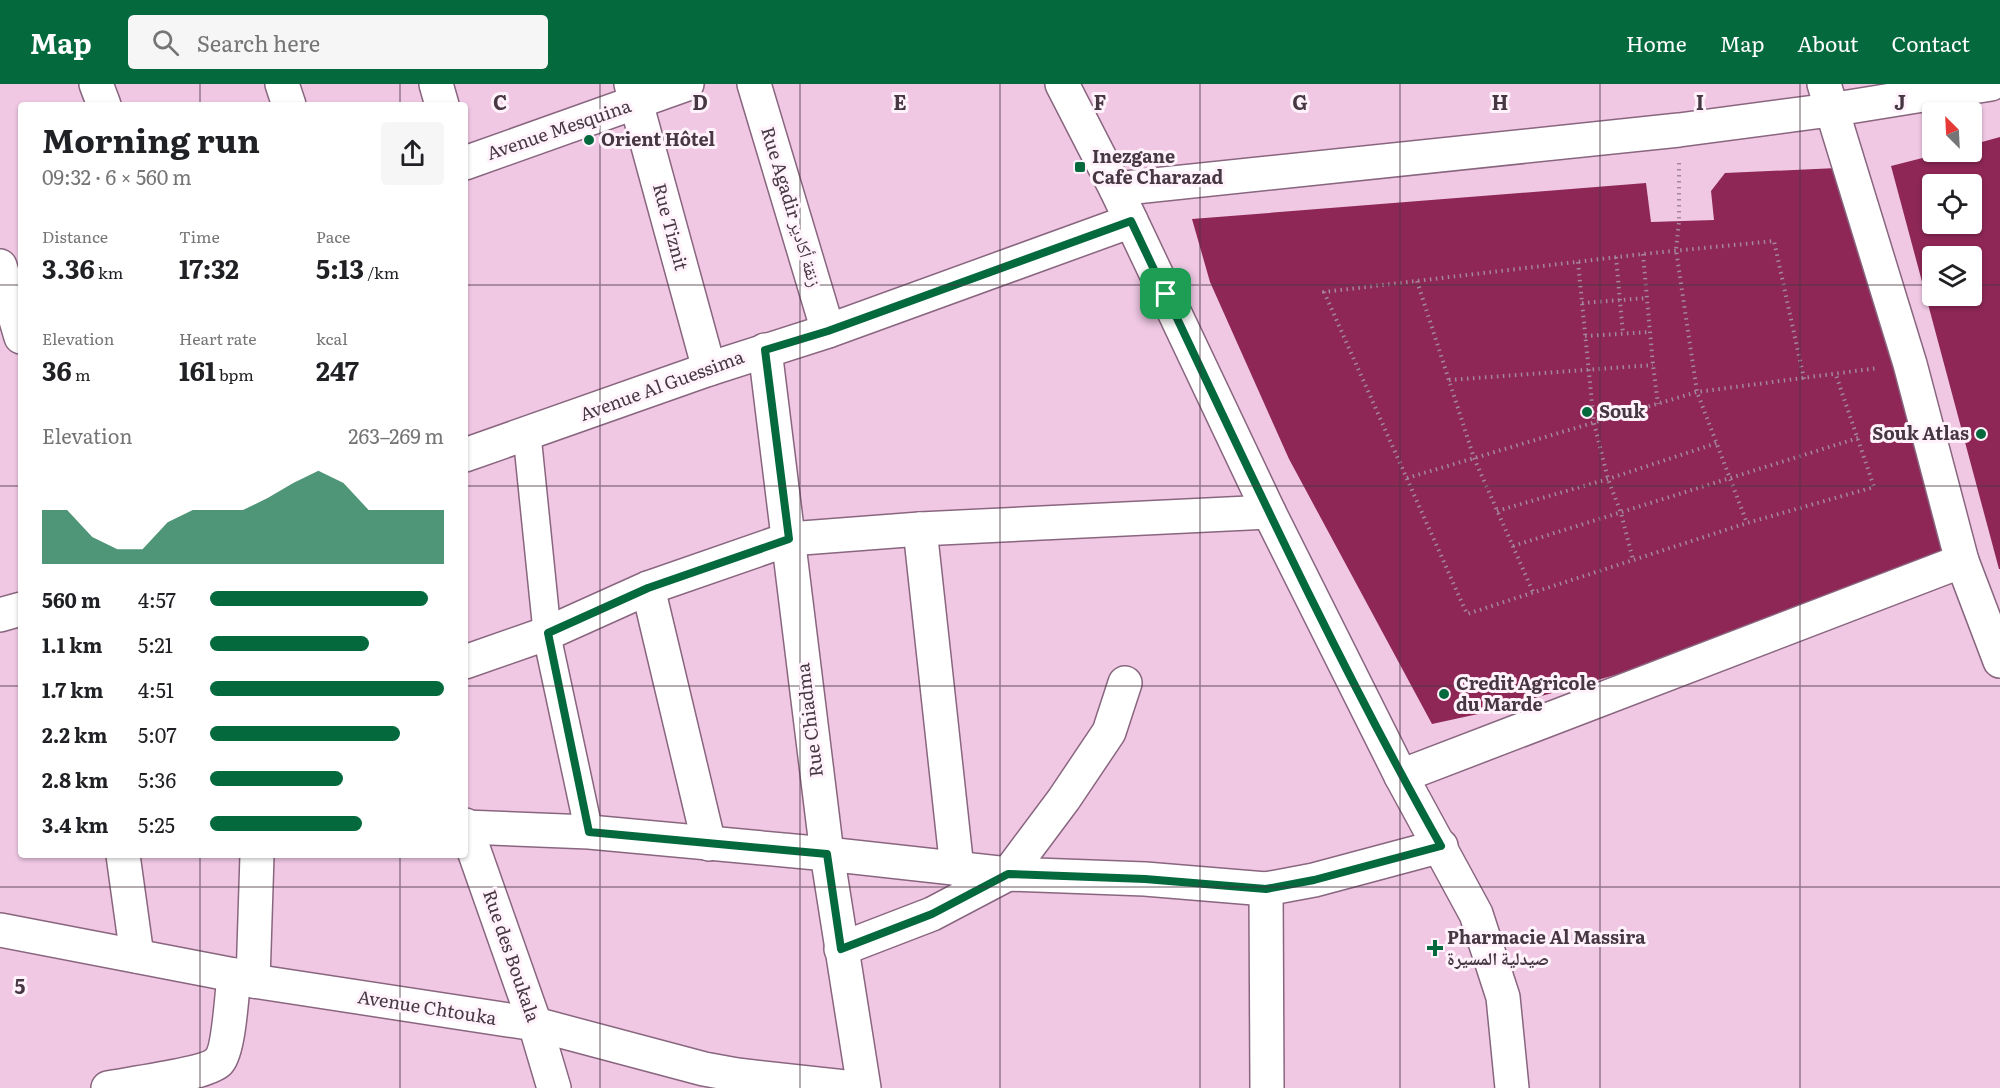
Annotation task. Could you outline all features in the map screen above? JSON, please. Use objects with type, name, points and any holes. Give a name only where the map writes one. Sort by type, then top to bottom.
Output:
[{"type":"street","points":[[96,84],[103,102]]},
{"type":"street","points":[[282,84],[288,102]]},
{"type":"street","points":[[436,84],[441,102]]},
{"type":"street","name":"Avenue Mesquina","points":[[468,162],[633,93],[687,84]]},
{"type":"street","name":"Rue Agadir زنقة أكادير","points":[[754,84],[828,331]]},
{"type":"street","points":[[1062,84],[1116,189],[1269,512],[1401,776],[1476,914],[1503,998],[1512,1088]]},
{"type":"street","points":[[1116,189],[1679,129],[1827,97],[1991,84]]},
{"type":"street","name":"Rue Tiznit","points":[[633,93],[709,369]]},
{"type":"street","points":[[1827,97],[1910,364],[1962,561],[2000,661]]},
{"type":"street","name":"Avenue Al Guessima","points":[[468,454],[709,369],[828,331],[1131,221]]},
{"type":"street","points":[[0,266],[15,327]]},
{"type":"street","name":"Rue Chiadma","points":[[765,350],[827,854],[864,1088]]},
{"type":"street","points":[[527,435],[548,633],[589,832]]},
{"type":"street","points":[[468,661],[548,633],[648,588],[789,539],[920,529],[1269,512]]},
{"type":"street","points":[[920,529],[957,869]]},
{"type":"street","points":[[1401,776],[1962,561]]},
{"type":"street","points":[[648,588],[709,844]]},
{"type":"street","points":[[0,615],[18,610]]},
{"type":"street","points":[[841,949],[932,914],[1008,874],[1109,732],[1125,683]]},
{"type":"street","points":[[468,826],[589,832],[827,854],[1008,874],[1145,879],[1266,889],[1314,880],[1441,846]]},
{"type":"street","name":"Rue des Boukala","points":[[468,834],[535,1024],[554,1088]]},
{"type":"street","points":[[123,858],[137,956]]},
{"type":"street","points":[[108,1088],[205,1079],[219,1062],[225,1049],[244,978],[257,858]]},
{"type":"street","points":[[1266,889],[1267,1088]]},
{"type":"street","name":"Avenue Chtouka","points":[[0,930],[244,978],[535,1024],[704,1069],[737,1075],[854,1088]]},
{"type":"path","points":[[1679,129],[1679,221],[1676,250],[1697,392],[1748,523]]},
{"type":"path","points":[[1804,379],[1774,241],[1676,250],[1324,292],[1467,614],[1748,523],[1874,486],[1836,375]]},
{"type":"path","points":[[1643,254],[1658,404]]},
{"type":"path","points":[[1616,257],[1623,334]]},
{"type":"path","points":[[1578,262],[1594,423],[1608,479],[1621,513],[1633,560]]},
{"type":"path","points":[[1417,281],[1474,458],[1533,592]]},
{"type":"path","points":[[1582,303],[1647,298]]},
{"type":"path","points":[[1585,336],[1650,332]]},
{"type":"path","points":[[1407,478],[1697,392],[1910,364]]},
{"type":"path","points":[[1449,380],[1653,365]]},
{"type":"path","points":[[1513,546],[1858,438]]},
{"type":"path","points":[[1497,511],[1608,479],[1717,443]]},
{"type":"building","name":"Souk Atlas","points":[[2000,137],[2000,569],[1929,306],[1982,306],[1982,246],[1922,246],[1922,282],[1891,166],[1922,158],[1922,162],[1982,162],[1982,142]]},
{"type":"building","name":"Souk","points":[[1837,168],[1949,554],[1622,673],[1478,714],[1432,724],[1289,459],[1210,282],[1192,219],[1646,183],[1651,222],[1714,220],[1711,191],[1725,173]]},
{"type":"place","name":"Orient Hôtel","points":[[589,140]]},
{"type":"place","name":"Inezgane Cafe Charazad","points":[[1080,167]]},
{"type":"place","name":"Souk","points":[[1587,412]]},
{"type":"place","name":"Souk Atlas","points":[[1981,434]]},
{"type":"place","name":"Credit Agricole du Marde","points":[[1444,694]]},
{"type":"place","name":"Pharmacie Al Massira صيدلية المسيرة","points":[[1435,948]]},
{"type":"route","points":[[1131,221],[1166,294],[1269,512],[1401,776],[1441,846],[1314,880],[1266,889],[1145,879],[1008,874],[932,914],[841,949],[827,854],[589,832],[548,633],[648,588],[789,539],[765,350],[828,331],[1131,221]]}]
